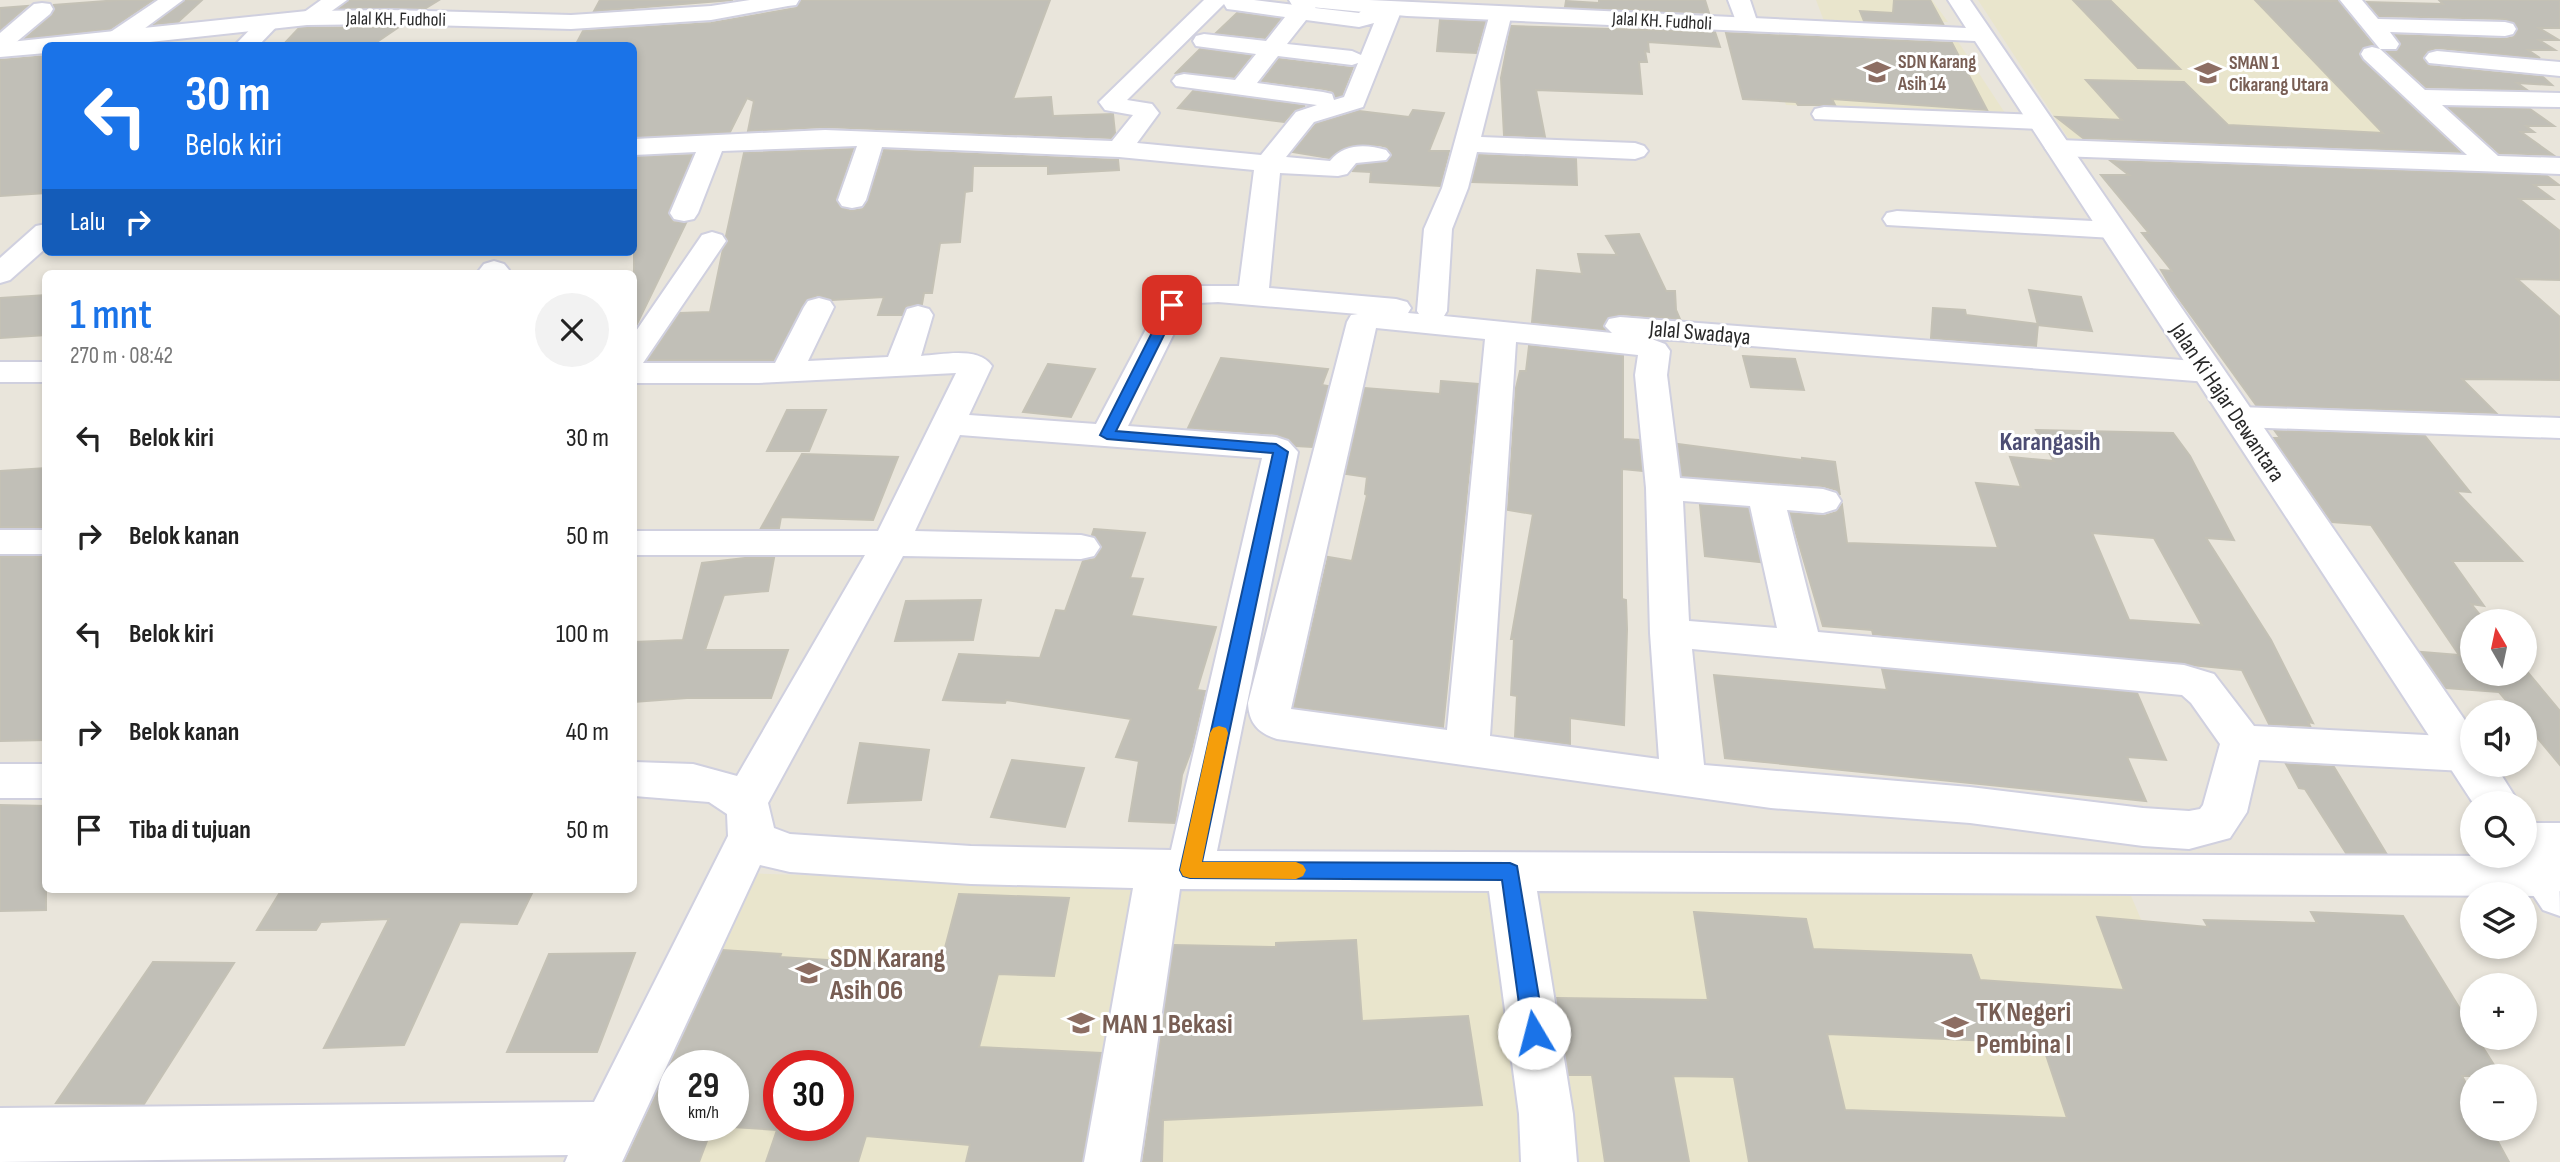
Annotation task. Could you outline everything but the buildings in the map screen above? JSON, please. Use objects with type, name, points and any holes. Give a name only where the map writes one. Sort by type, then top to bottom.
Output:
[{"type":"street","points":[[117,38],[172,0]]},
{"type":"street","points":[[307,18],[336,0]]},
{"type":"street","name":"Jalal KH. Fudholi","points":[[82,42],[307,18],[390,17],[570,22],[710,13],[788,0]]},
{"type":"street","points":[[1119,149],[1147,113],[1143,109],[1114,105],[1111,102],[1216,0]]},
{"type":"street","name":"Jalal KH. Fudholi","points":[[1233,0],[1235,4],[1377,6],[1982,35]]},
{"type":"street","points":[[1739,0],[1747,24]]},
{"type":"street","name":"Jalan Ki Hajar Dewantara","points":[[1959,0],[2460,748]]},
{"type":"street","points":[[2351,0],[2396,53],[2372,55],[2492,164]]},
{"type":"street","points":[[1241,88],[1304,4]]},
{"type":"street","points":[[1253,295],[1268,165],[1305,117],[1354,102],[1377,6]]},
{"type":"street","points":[[0,44],[42,9]]},
{"type":"street","points":[[1432,311],[1434,248],[1438,229],[1455,188],[1501,13]]},
{"type":"street","points":[[249,42],[270,22]]},
{"type":"street","points":[[2372,25],[2505,29]]},
{"type":"street","points":[[2470,28],[2527,67]]},
{"type":"street","points":[[1203,41],[1352,58]]},
{"type":"street","name":"Jalal KH. Fudholi","points":[[0,50],[42,46]]},
{"type":"street","points":[[2437,58],[2560,69]]},
{"type":"street","points":[[1184,81],[1323,99]]},
{"type":"street","points":[[2417,97],[2560,100]]},
{"type":"street","points":[[1824,114],[2049,135],[2492,164],[2560,166]]},
{"type":"street","points":[[637,147],[825,138],[872,139],[1119,149],[1268,165],[1335,169],[1349,155],[1377,155]]},
{"type":"street","points":[[852,200],[872,139]]},
{"type":"street","points":[[684,213],[712,143]]},
{"type":"street","points":[[1466,144],[1635,151]]},
{"type":"street","points":[[1897,219],[2113,230]]},
{"type":"street","points":[[0,274],[42,236]]},
{"type":"street","points":[[637,352],[712,241]]},
{"type":"street","name":"Jalal Swadaya","points":[[1107,435],[1172,305],[1193,295],[1217,293],[2208,372]]},
{"type":"street","points":[[786,372],[819,307]]},
{"type":"street","points":[[901,367],[918,315]]},
{"type":"street","points":[[1683,780],[1670,633],[1664,488],[1651,375],[1654,351],[1651,348],[1502,331],[1377,319],[1362,322],[1269,703],[1270,715],[1277,723],[1683,780],[1970,805],[2143,827],[2189,830],[2214,825],[2224,812],[2242,742]]},
{"type":"street","points":[[1467,749],[1502,331]]},
{"type":"street","points":[[0,1135],[600,1145],[748,819],[891,543],[976,366],[967,363],[786,372],[637,373]]},
{"type":"street","points":[[0,372],[42,372]]},
{"type":"street","points":[[2239,417],[2560,428]]},
{"type":"street","points":[[948,424],[1276,449],[1281,452],[1175,869],[1112,1162]]},
{"type":"street","points":[[1664,488],[1823,501]]},
{"type":"street","points":[[1766,498],[1801,644]]},
{"type":"street","points":[[0,542],[42,542]]},
{"type":"street","points":[[637,543],[891,543],[1081,547]]},
{"type":"street","points":[[1670,633],[2184,680],[2199,684],[2242,742]]},
{"type":"street","points":[[2242,742],[2460,754]]},
{"type":"street","points":[[637,779],[684,781],[728,790],[765,848],[790,853],[971,864],[1510,872],[2543,860]]},
{"type":"street","points":[[0,781],[42,781]]},
{"type":"street","points":[[1510,872],[1546,1114],[1549,1162]]},
{"type":"shaded area","points":[[1816,0],[1932,0],[1948,22],[1824,21]]},
{"type":"shaded area","name":"SMAN 1 Cikarang Utara","points":[[1978,0],[2305,0],[2488,160],[2074,147]]},
{"type":"shaded area","name":"SDN Karang Asih 14","points":[[1759,30],[1957,40],[2005,113],[1786,105]]},
{"type":"shaded area","points":[[742,873],[948,880],[2129,891],[2243,1162],[620,1162],[658,1072],[658,1141],[749,1141],[749,1050],[667,1050]]},
{"type":"slow traffic","points":[[1219,733],[1190,870],[1296,870]]},
{"type":"place","name":"SDN Karang Asih 14","points":[[1877,72]]},
{"type":"place","name":"SMAN 1 Cikarang Utara","points":[[2208,73]]},
{"type":"place","name":"SDN Karang Asih 06","points":[[809,973]]},
{"type":"place","name":"MAN 1 Bekasi","points":[[1081,1023]]},
{"type":"place","name":"TK Negeri Pembina I","points":[[1955,1027]]},
{"type":"district","name":"Karangasih","points":[[2050,441]]},
{"type":"route","points":[[1172,305],[1107,435],[1276,449],[1281,452],[1190,870],[1510,872],[1534,1033]]}]
